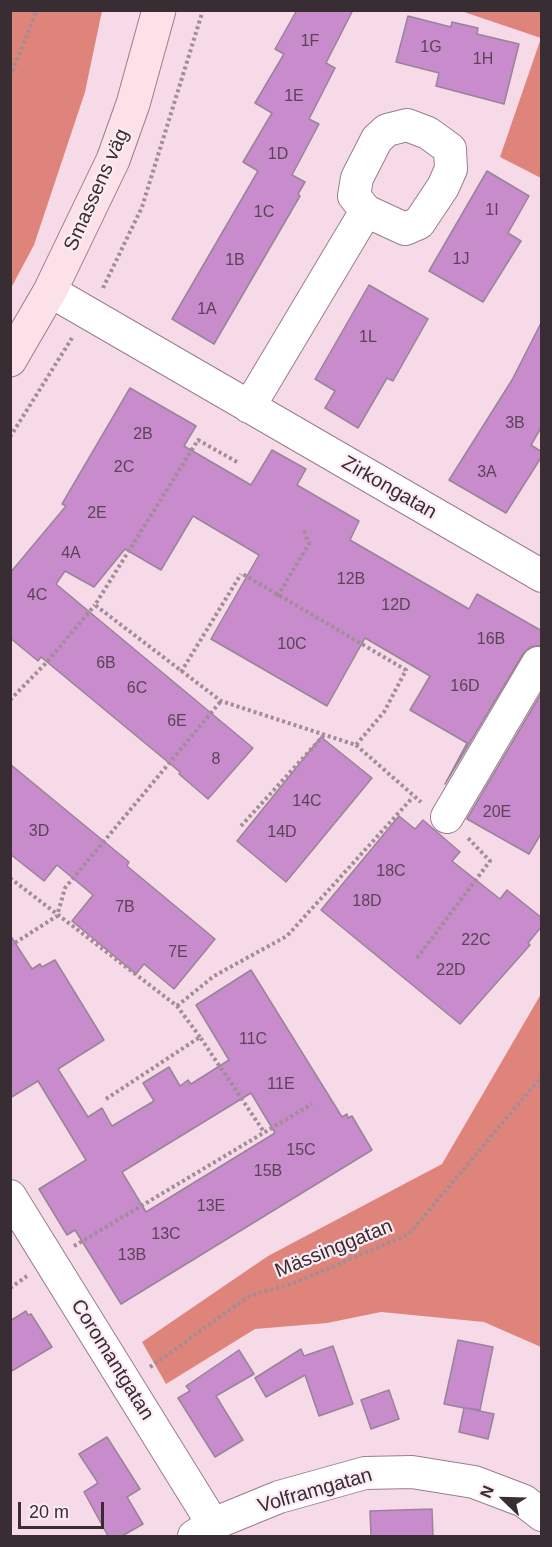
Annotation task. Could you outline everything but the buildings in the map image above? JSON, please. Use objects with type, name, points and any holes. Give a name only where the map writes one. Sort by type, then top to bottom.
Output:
[{"type":"street","name":"Smassens väg","points":[[10,360],[50,291],[114,160],[133,104],[159,10]]},
{"type":"street","points":[[249,407],[366,211]]},
{"type":"street","name":"Zirkongatan","points":[[50,291],[249,407],[537,565]]},
{"type":"street","points":[[447,817],[538,663],[542,664]]},
{"type":"street","name":"Coromantgatan","points":[[10,1196],[127,1383],[204,1530]]},
{"type":"street","name":"Volframgatan","points":[[204,1530],[279,1497],[365,1473],[412,1472],[474,1482],[524,1501],[542,1515]]},
{"type":"path","points":[[10,77],[37,10]]},
{"type":"path","points":[[10,437],[88,314],[142,207],[203,10]]},
{"type":"path","points":[[10,700],[47,662],[95,605],[198,440],[237,462]]},
{"type":"path","points":[[279,595],[309,544],[304,531]]},
{"type":"path","points":[[95,605],[180,672],[220,701],[356,745],[384,712],[406,670],[241,573],[180,672]]},
{"type":"path","points":[[10,946],[57,916],[65,888],[220,701]]},
{"type":"path","points":[[241,825],[324,735]]},
{"type":"path","points":[[177,1006],[213,976],[287,936],[413,797]]},
{"type":"path","points":[[10,878],[177,1006],[264,1132]]},
{"type":"path","points":[[106,1099],[200,1037]]},
{"type":"path","name":"Mässinggatan","points":[[127,1383],[249,1296],[297,1282],[409,1234],[542,1076]]},
{"type":"path","points":[[50,1260],[312,1104]]},
{"type":"shaded area","points":[[11,10],[102,11],[85,92],[34,245],[11,288]]},
{"type":"shaded area","points":[[461,11],[541,11],[541,38]]},
{"type":"shaded area","points":[[541,38],[541,178],[500,157]]},
{"type":"shaded area","points":[[541,994],[541,1347],[484,1322],[381,1312],[327,1323],[255,1329],[166,1384],[142,1342],[268,1256],[442,1164]]}]
